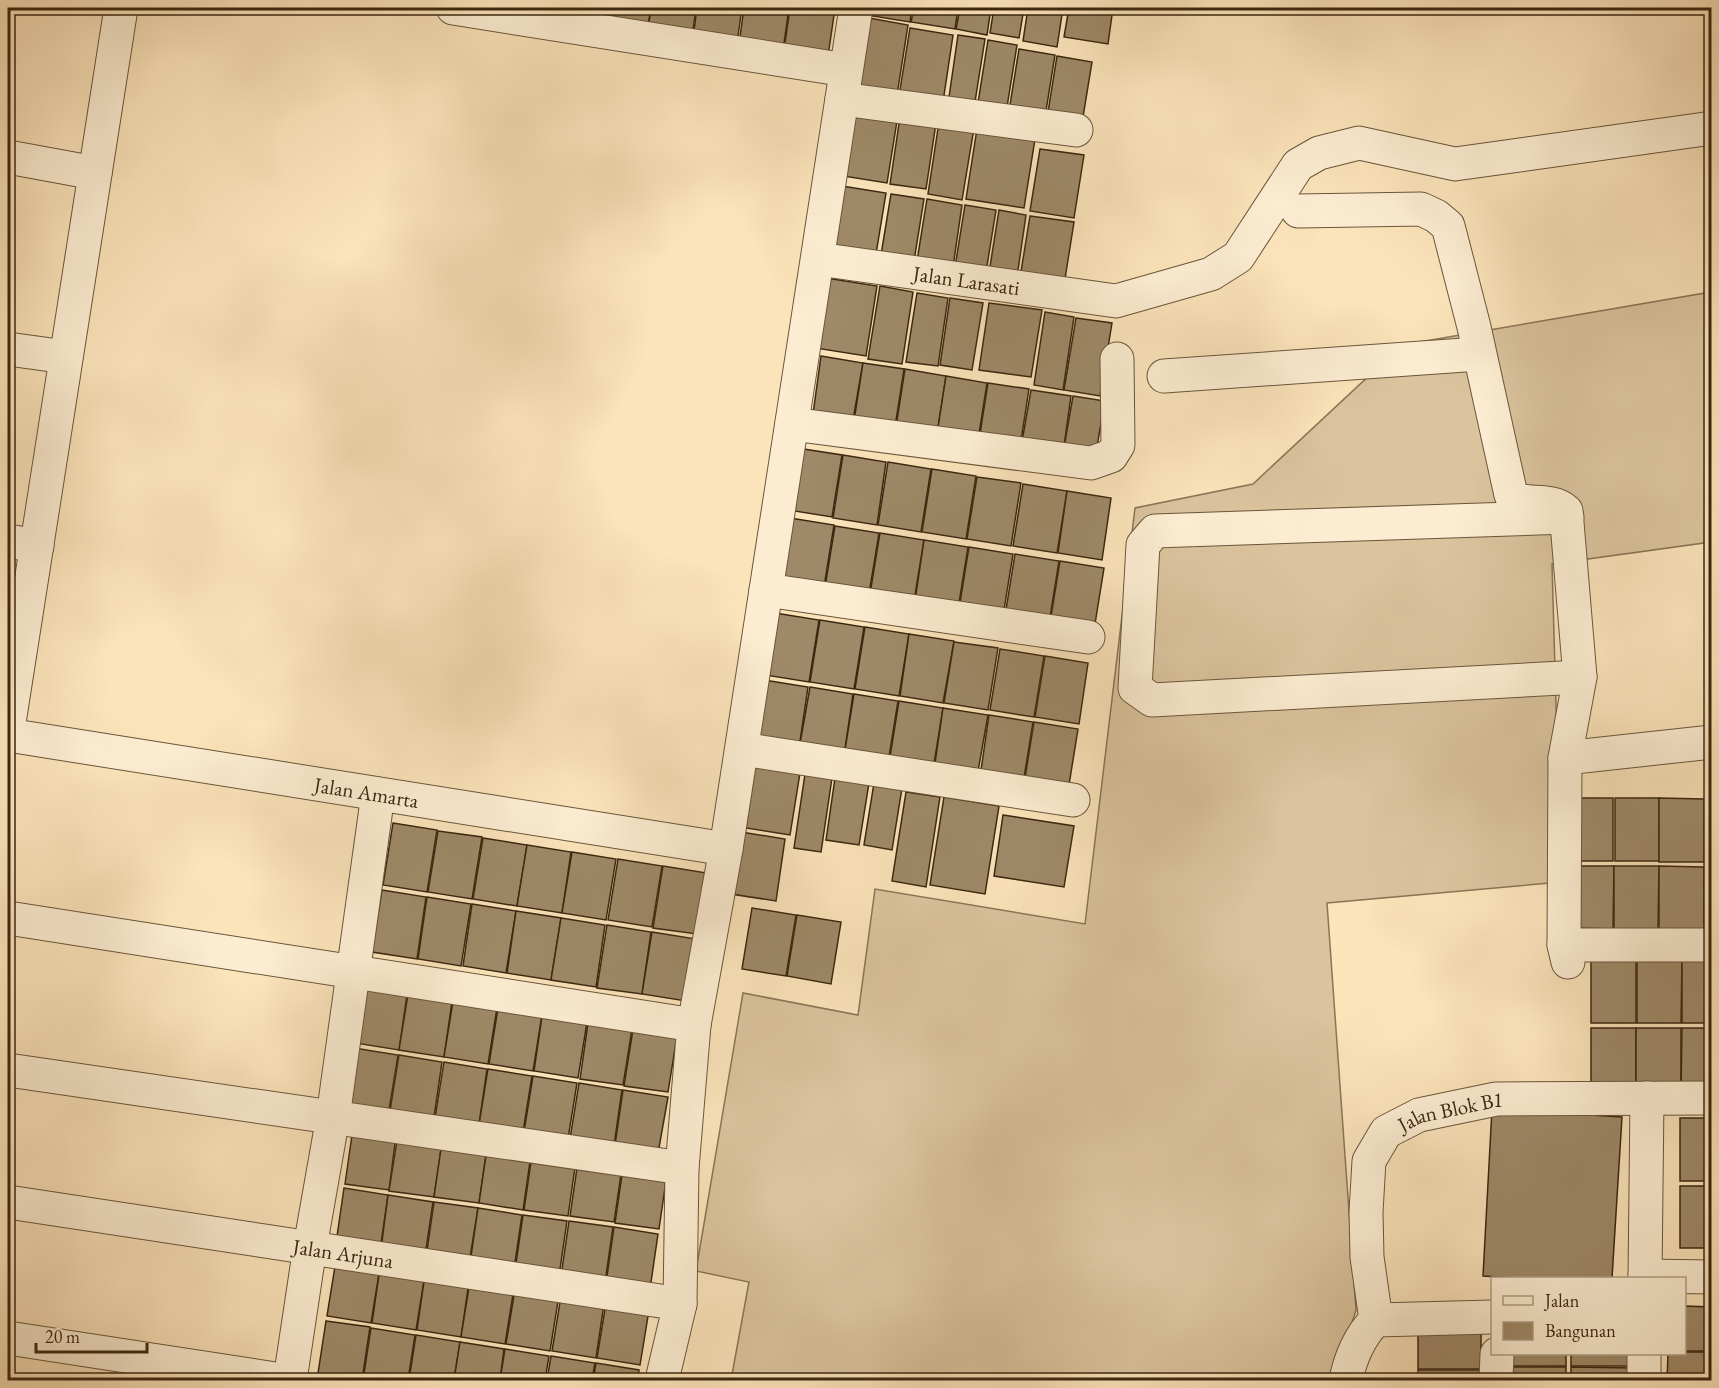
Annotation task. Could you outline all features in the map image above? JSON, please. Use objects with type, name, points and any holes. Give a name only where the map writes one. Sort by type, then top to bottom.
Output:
[{"type":"street","points":[[8,729],[22,544],[66,357],[121,8]]},
{"type":"street","points":[[453,8],[498,11],[1076,130]]},
{"type":"street","points":[[662,1380],[680,1304],[682,1168],[694,1025],[742,749],[856,8]]},
{"type":"street","name":"Jalan Larasati","points":[[818,259],[1116,301],[1211,274],[1238,257],[1298,165],[1319,153],[1359,143],[1455,164],[1712,128]]},
{"type":"street","points":[[8,157],[95,173]]},
{"type":"street","points":[[1298,211],[1421,209],[1436,216],[1448,226],[1474,327],[1511,495],[1519,501],[1556,504],[1566,511],[1580,677],[1565,758],[1566,954],[1712,945]]},
{"type":"street","points":[[8,349],[66,357]]},
{"type":"street","points":[[1164,376],[1479,354]]},
{"type":"street","points":[[792,424],[1091,463],[1111,456],[1118,445],[1117,359]]},
{"type":"street","points":[[1567,517],[1155,531],[1143,545],[1135,688],[1152,700],[1580,677]]},
{"type":"street","points":[[766,590],[1088,637]]},
{"type":"street","name":"Jalan Amarta","points":[[8,735],[726,849]]},
{"type":"street","points":[[1565,758],[1712,742]]},
{"type":"street","points":[[742,749],[1073,800]]},
{"type":"street","points":[[290,1380],[333,1117],[378,794]]},
{"type":"street","points":[[8,918],[694,1025]]},
{"type":"street","points":[[8,1070],[682,1168]]},
{"type":"street","points":[[1647,1098],[1645,1277],[1712,1276]]},
{"type":"street","name":"Jalan Blok B1","points":[[1376,1320],[1366,1257],[1366,1212],[1370,1161],[1386,1132],[1419,1115],[1496,1099],[1712,1098]]},
{"type":"street","name":"Jalan Arjuna","points":[[8,1202],[680,1304]]},
{"type":"street","points":[[1346,1380],[1357,1347],[1368,1328],[1376,1320],[1491,1317]]},
{"type":"street","points":[[8,1338],[282,1380]]},
{"type":"street","points":[[1496,1380],[1497,1355]]},
{"type":"street","points":[[1644,1355],[1644,1380]]},
{"type":"shaded area","points":[[1711,292],[1711,542],[1552,564],[1561,882],[1327,903],[1356,1310],[1334,1380],[731,1380],[749,1282],[696,1271],[743,993],[858,1015],[875,889],[1085,924],[1135,508],[1253,484],[1402,345]]},
{"type":"building","points":[[560,8],[605,8],[603,25],[558,19]]},
{"type":"building","points":[[606,8],[651,8],[647,31],[604,25]]},
{"type":"building","points":[[651,8],[696,8],[692,38],[648,31]]},
{"type":"building","points":[[697,8],[742,8],[737,43],[693,38]]},
{"type":"building","points":[[744,8],[789,8],[783,50],[739,44]]},
{"type":"building","points":[[790,8],[835,8],[828,56],[784,50]]},
{"type":"building","points":[[867,8],[912,8],[910,22],[866,15]]},
{"type":"building","points":[[914,8],[958,8],[955,29],[911,22]]},
{"type":"building","points":[[960,8],[991,8],[987,35],[956,29]]},
{"type":"building","points":[[994,8],[1024,8],[1019,38],[990,33]]},
{"type":"building","points":[[1028,8],[1063,8],[1057,47],[1023,41]]},
{"type":"building","points":[[1069,8],[1113,8],[1108,44],[1064,37]]},
{"type":"building","points":[[869,18],[908,25],[897,95],[858,89]]},
{"type":"building","points":[[910,28],[953,35],[943,102],[899,96]]},
{"type":"building","points":[[958,35],[985,39],[974,108],[948,104]]},
{"type":"building","points":[[988,40],[1017,45],[1006,113],[977,109]]},
{"type":"building","points":[[1019,49],[1055,55],[1045,117],[1009,111]]},
{"type":"building","points":[[1057,56],[1092,62],[1082,123],[1047,118]]},
{"type":"building","points":[[854,114],[897,121],[887,183],[843,176]]},
{"type":"building","points":[[900,117],[936,123],[926,189],[890,184]]},
{"type":"building","points":[[939,122],[974,128],[962,200],[928,194]]},
{"type":"building","points":[[977,129],[1035,139],[1024,208],[966,199]]},
{"type":"building","points":[[1040,149],[1084,155],[1074,218],[1030,211]]},
{"type":"building","points":[[842,186],[886,193],[876,254],[832,247]]},
{"type":"building","points":[[891,194],[924,199],[914,261],[881,255]]},
{"type":"building","points":[[927,199],[962,205],[953,267],[917,261]]},
{"type":"building","points":[[965,205],[996,210],[986,272],[955,267]]},
{"type":"building","points":[[999,210],[1026,215],[1017,277],[989,273]]},
{"type":"building","points":[[1030,216],[1074,222],[1064,285],[1020,278]]},
{"type":"building","points":[[820,277],[877,286],[866,356],[809,347]]},
{"type":"building","points":[[880,286],[913,292],[902,364],[868,359]]},
{"type":"building","points":[[917,293],[948,298],[938,366],[906,362]]},
{"type":"building","points":[[950,298],[983,303],[972,370],[940,365]]},
{"type":"building","points":[[989,303],[1042,310],[1031,377],[979,370]]},
{"type":"building","points":[[1045,312],[1074,317],[1063,390],[1034,385]]},
{"type":"building","points":[[1076,318],[1112,323],[1100,396],[1064,390]]},
{"type":"building","points":[[821,356],[863,363],[853,420],[813,414]]},
{"type":"building","points":[[863,363],[904,369],[895,427],[854,421]]},
{"type":"building","points":[[905,369],[946,376],[937,434],[896,427]]},
{"type":"building","points":[[946,376],[987,383],[978,440],[937,434]]},
{"type":"building","points":[[988,383],[1029,389],[1020,447],[979,440]]},
{"type":"building","points":[[1031,390],[1071,396],[1063,453],[1021,447]]},
{"type":"building","points":[[1073,396],[1105,401],[1095,458],[1063,453]]},
{"type":"building","points":[[797,448],[842,455],[832,517],[788,510]]},
{"type":"building","points":[[843,455],[886,462],[877,525],[833,518]]},
{"type":"building","points":[[888,462],[931,469],[921,532],[878,525]]},
{"type":"building","points":[[932,469],[976,476],[966,539],[922,532]]},
{"type":"building","points":[[977,477],[1021,483],[1011,546],[967,539]]},
{"type":"building","points":[[1023,484],[1067,491],[1057,553],[1013,546]]},
{"type":"building","points":[[1067,491],[1111,498],[1102,560],[1058,553]]},
{"type":"building","points":[[790,518],[834,525],[824,587],[780,581]]},
{"type":"building","points":[[835,526],[879,533],[869,594],[825,587]]},
{"type":"building","points":[[880,533],[924,540],[914,601],[870,594]]},
{"type":"building","points":[[924,540],[968,547],[958,609],[915,601]]},
{"type":"building","points":[[969,547],[1013,554],[1003,616],[959,609]]},
{"type":"building","points":[[1015,554],[1059,561],[1049,623],[1005,616]]},
{"type":"building","points":[[1060,561],[1104,568],[1094,630],[1050,623]]},
{"type":"building","points":[[775,613],[819,620],[809,682],[765,675]]},
{"type":"building","points":[[820,620],[864,627],[854,689],[810,682]]},
{"type":"building","points":[[865,627],[909,634],[899,696],[855,689]]},
{"type":"building","points":[[909,634],[954,641],[943,703],[900,696]]},
{"type":"building","points":[[954,642],[998,648],[988,710],[944,703]]},
{"type":"building","points":[[1000,649],[1044,656],[1034,717],[990,710]]},
{"type":"building","points":[[1045,656],[1088,663],[1079,724],[1035,717]]},
{"type":"building","points":[[764,680],[808,687],[799,748],[755,741]]},
{"type":"building","points":[[810,687],[853,694],[844,756],[799,749]]},
{"type":"building","points":[[854,694],[898,701],[888,763],[844,756]]},
{"type":"building","points":[[899,701],[943,708],[933,770],[889,763]]},
{"type":"building","points":[[943,708],[988,715],[977,777],[934,770]]},
{"type":"building","points":[[989,715],[1033,722],[1023,784],[980,777]]},
{"type":"building","points":[[1034,722],[1078,729],[1068,791],[1024,784]]},
{"type":"building","points":[[755,766],[800,773],[790,835],[746,828]]},
{"type":"building","points":[[805,774],[832,778],[821,852],[794,848]]},
{"type":"building","points":[[835,778],[869,783],[859,845],[826,840]]},
{"type":"building","points":[[874,783],[902,788],[892,850],[864,845]]},
{"type":"building","points":[[906,792],[940,797],[926,887],[892,881]]},
{"type":"building","points":[[944,797],[999,806],[985,894],[930,885]]},
{"type":"building","points":[[1569,798],[1613,798],[1613,861],[1569,861]]},
{"type":"building","points":[[1615,798],[1659,798],[1659,861],[1615,861]]},
{"type":"building","points":[[1659,798],[1704,799],[1704,862],[1659,862]]},
{"type":"building","points":[[1705,799],[1712,799],[1712,862],[1705,862]]},
{"type":"building","points":[[1003,815],[1074,826],[1064,887],[994,876]]},
{"type":"building","points":[[393,823],[437,830],[427,892],[383,885]]},
{"type":"building","points":[[438,831],[482,837],[472,899],[428,892]]},
{"type":"building","points":[[741,832],[785,839],[776,901],[731,894]]},
{"type":"building","points":[[483,838],[527,845],[517,906],[473,899]]},
{"type":"building","points":[[527,845],[571,852],[562,913],[517,906]]},
{"type":"building","points":[[572,852],[616,859],[606,920],[562,913]]},
{"type":"building","points":[[618,859],[662,866],[652,927],[608,920]]},
{"type":"building","points":[[663,866],[707,873],[697,934],[653,928]]},
{"type":"building","points":[[1569,866],[1614,866],[1613,929],[1569,928]]},
{"type":"building","points":[[1614,866],[1659,866],[1658,929],[1614,929]]},
{"type":"building","points":[[1659,866],[1704,867],[1704,929],[1659,929]]},
{"type":"building","points":[[1704,867],[1712,867],[1712,929],[1704,929]]},
{"type":"building","points":[[382,890],[426,897],[417,959],[372,952]]},
{"type":"building","points":[[427,897],[471,904],[461,966],[418,959]]},
{"type":"building","points":[[472,904],[516,911],[506,973],[463,966]]},
{"type":"building","points":[[752,908],[796,915],[786,976],[742,969]]},
{"type":"building","points":[[516,911],[561,918],[551,980],[507,973]]},
{"type":"building","points":[[797,915],[841,922],[831,984],[787,976]]},
{"type":"building","points":[[561,918],[605,925],[596,987],[551,980]]},
{"type":"building","points":[[607,925],[651,932],[642,994],[597,988]]},
{"type":"building","points":[[652,932],[696,939],[686,1001],[642,994]]},
{"type":"building","points":[[1591,960],[1636,960],[1636,1023],[1591,1023]]},
{"type":"building","points":[[1637,960],[1682,960],[1681,1023],[1637,1023]]},
{"type":"building","points":[[1682,960],[1712,961],[1712,1023],[1682,1023]]},
{"type":"building","points":[[364,981],[408,988],[399,1050],[355,1043]]},
{"type":"building","points":[[409,988],[453,995],[444,1057],[399,1050]]},
{"type":"building","points":[[454,995],[498,1002],[488,1064],[444,1057]]},
{"type":"building","points":[[499,1002],[543,1009],[533,1071],[489,1064]]},
{"type":"building","points":[[543,1009],[588,1016],[578,1078],[534,1071]]},
{"type":"building","points":[[589,1016],[633,1023],[623,1085],[580,1079]]},
{"type":"building","points":[[634,1023],[678,1030],[668,1092],[624,1086]]},
{"type":"building","points":[[1591,1028],[1636,1028],[1636,1091],[1591,1090]]},
{"type":"building","points":[[1636,1028],[1681,1028],[1681,1091],[1636,1091]]},
{"type":"building","points":[[1682,1028],[1712,1028],[1712,1091],[1681,1091]]},
{"type":"building","points":[[354,1048],[398,1055],[388,1116],[344,1109]]},
{"type":"building","points":[[399,1055],[442,1062],[433,1124],[389,1117]]},
{"type":"building","points":[[444,1062],[487,1069],[478,1131],[434,1124]]},
{"type":"building","points":[[488,1069],[532,1076],[522,1138],[478,1131]]},
{"type":"building","points":[[533,1076],[577,1083],[567,1145],[523,1138]]},
{"type":"building","points":[[579,1083],[622,1090],[613,1152],[569,1145]]},
{"type":"building","points":[[623,1090],[668,1097],[657,1159],[614,1152]]},
{"type":"building","points":[[1492,1109],[1622,1117],[1612,1277],[1483,1276]]},
{"type":"building","points":[[1680,1118],[1712,1118],[1712,1181],[1680,1181]]},
{"type":"building","points":[[354,1121],[397,1128],[389,1190],[345,1184]]},
{"type":"building","points":[[399,1128],[443,1135],[434,1197],[389,1191]]},
{"type":"building","points":[[443,1135],[488,1141],[479,1203],[434,1197]]},
{"type":"building","points":[[488,1142],[532,1148],[523,1210],[479,1203]]},
{"type":"building","points":[[533,1148],[577,1154],[568,1216],[524,1210]]},
{"type":"building","points":[[579,1154],[623,1161],[614,1222],[570,1216]]},
{"type":"building","points":[[624,1161],[668,1167],[659,1229],[615,1223]]},
{"type":"building","points":[[1680,1186],[1712,1186],[1712,1248],[1680,1248]]},
{"type":"building","points":[[344,1188],[388,1195],[379,1257],[335,1250]]},
{"type":"building","points":[[388,1195],[433,1202],[424,1263],[380,1257]]},
{"type":"building","points":[[434,1202],[478,1208],[468,1270],[425,1264]]},
{"type":"building","points":[[478,1208],[522,1215],[513,1276],[469,1270]]},
{"type":"building","points":[[523,1215],[567,1221],[558,1283],[514,1277]]},
{"type":"building","points":[[569,1221],[613,1227],[604,1290],[560,1283]]},
{"type":"building","points":[[614,1227],[658,1234],[649,1296],[605,1290]]},
{"type":"building","points":[[337,1254],[381,1261],[371,1323],[327,1316]]},
{"type":"building","points":[[381,1261],[426,1268],[416,1330],[372,1323]]},
{"type":"building","points":[[426,1268],[470,1275],[461,1337],[417,1330]]},
{"type":"building","points":[[471,1275],[515,1282],[505,1344],[461,1337]]},
{"type":"building","points":[[516,1283],[560,1289],[550,1351],[506,1344]]},
{"type":"building","points":[[562,1290],[605,1297],[596,1358],[552,1351]]},
{"type":"building","points":[[607,1297],[650,1304],[640,1365],[597,1358]]},
{"type":"building","points":[[1686,1306],[1712,1307],[1712,1351],[1686,1351]]},
{"type":"building","points":[[326,1321],[370,1327],[362,1380],[317,1380]]},
{"type":"building","points":[[1418,1325],[1481,1325],[1481,1369],[1418,1369]]},
{"type":"building","points":[[371,1328],[415,1335],[408,1380],[363,1380]]},
{"type":"building","points":[[416,1335],[460,1342],[454,1380],[409,1380]]},
{"type":"building","points":[[460,1342],[504,1349],[500,1380],[454,1380]]},
{"type":"building","points":[[505,1349],[549,1356],[545,1380],[500,1380]]},
{"type":"building","points":[[1712,1352],[1712,1380],[1667,1380],[1668,1355]]},
{"type":"building","points":[[1504,1355],[1566,1355],[1566,1366],[1504,1366]]},
{"type":"building","points":[[1571,1355],[1634,1355],[1634,1366],[1571,1366]]},
{"type":"building","points":[[551,1356],[595,1363],[592,1380],[547,1380]]},
{"type":"building","points":[[596,1363],[639,1370],[638,1380],[593,1380]]},
{"type":"building","points":[[1504,1367],[1566,1367],[1566,1380],[1504,1380]]},
{"type":"building","points":[[1571,1367],[1634,1368],[1634,1380],[1571,1380]]},
{"type":"building","points":[[1418,1370],[1481,1370],[1481,1380],[1418,1380]]}]
